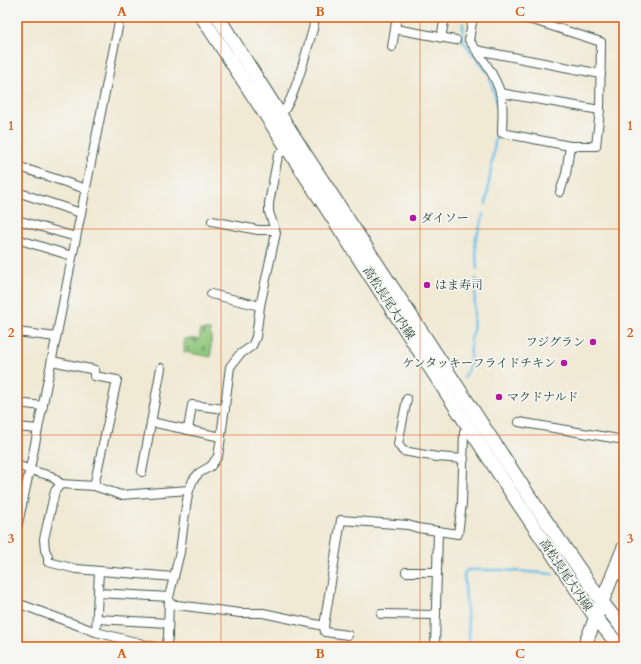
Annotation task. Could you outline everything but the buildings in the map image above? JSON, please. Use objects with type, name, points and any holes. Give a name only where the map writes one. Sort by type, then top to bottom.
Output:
[{"type":"main road","name":"高松長尾大内線","points":[[202,17],[276,119]]},
{"type":"main road","name":"高松長尾大内線","points":[[218,17],[276,119],[470,428],[518,503],[596,618],[620,647]]},
{"type":"main road","name":"高松長尾大内線","points":[[291,143],[531,499],[602,602],[624,630]]},
{"type":"main road","points":[[584,647],[602,602],[619,575],[624,546]]},
{"type":"street","points":[[17,528],[52,362],[120,17]]},
{"type":"street","points":[[276,119],[286,110],[291,99],[313,29],[315,17]]},
{"type":"street","points":[[392,47],[397,17]]},
{"type":"street","points":[[441,38],[445,17]]},
{"type":"street","points":[[473,17],[469,40],[488,66],[500,93],[503,112],[502,133],[570,146],[596,146],[600,110],[601,42],[536,21],[518,17]]},
{"type":"street","points":[[395,29],[456,40]]},
{"type":"street","points":[[476,50],[601,74]]},
{"type":"street","points":[[500,93],[600,110]]},
{"type":"street","points":[[166,647],[169,600],[180,552],[189,490],[196,477],[211,466],[218,456],[230,367],[239,355],[252,346],[256,337],[260,306],[276,233],[269,212],[269,203],[278,156],[291,143]]},
{"type":"street","points":[[560,192],[566,174],[570,146]]},
{"type":"street","points":[[17,166],[86,189]]},
{"type":"street","points":[[17,192],[81,213]]},
{"type":"street","points":[[17,220],[76,237]]},
{"type":"street","points":[[212,221],[258,230],[275,230]]},
{"type":"street","points":[[17,239],[72,256]]},
{"type":"street","points":[[211,294],[260,306]]},
{"type":"street","points":[[17,332],[56,337]]},
{"type":"street","points":[[52,362],[95,370],[94,376],[117,380],[94,486]]},
{"type":"street","points":[[142,472],[161,368]]},
{"type":"street","points":[[407,399],[398,444],[404,451],[437,457],[464,459]]},
{"type":"street","points":[[17,403],[43,406]]},
{"type":"street","points":[[188,430],[192,405],[224,409]]},
{"type":"street","points":[[151,422],[221,437]]},
{"type":"street","points":[[519,422],[592,436],[624,440]]},
{"type":"street","points":[[17,427],[38,429]]},
{"type":"street","points":[[348,635],[325,632],[324,626],[341,520],[408,525],[458,534],[462,503],[464,432],[470,428]]},
{"type":"street","points":[[17,465],[51,476],[61,484],[94,486],[121,495],[189,490]]},
{"type":"street","points":[[61,484],[56,491],[44,539],[48,562],[76,569],[174,577]]},
{"type":"street","points":[[435,647],[438,531]]},
{"type":"street","points":[[96,632],[99,571]]},
{"type":"street","points":[[406,572],[437,572]]},
{"type":"street","points":[[98,593],[169,600],[240,613],[263,613],[324,626]]},
{"type":"street","points":[[17,603],[96,632],[155,647]]},
{"type":"street","points":[[381,614],[436,615]]},
{"type":"street","points":[[97,619],[168,623]]},
{"type":"green space","points":[[200,330],[210,330],[211,357],[184,352],[184,339],[200,339]]},
{"type":"waterway","points":[[463,23],[463,41],[487,72]]},
{"type":"waterway","points":[[490,79],[499,116]]},
{"type":"waterway","points":[[486,204],[498,121]]},
{"type":"waterway","points":[[477,269],[475,241],[483,214]]},
{"type":"waterway","points":[[464,378],[470,365],[476,279]]},
{"type":"waterway","points":[[470,647],[464,574],[467,570],[504,570],[553,574]]},
{"type":"place","name":"ダイソー","points":[[413,218]]},
{"type":"place","name":"はま寿司","points":[[427,285]]},
{"type":"place","name":"フジグラン","points":[[593,342]]},
{"type":"place","name":"ケンタッキーフライドチキン","points":[[564,363]]},
{"type":"place","name":"マクドナルド","points":[[499,397]]}]
